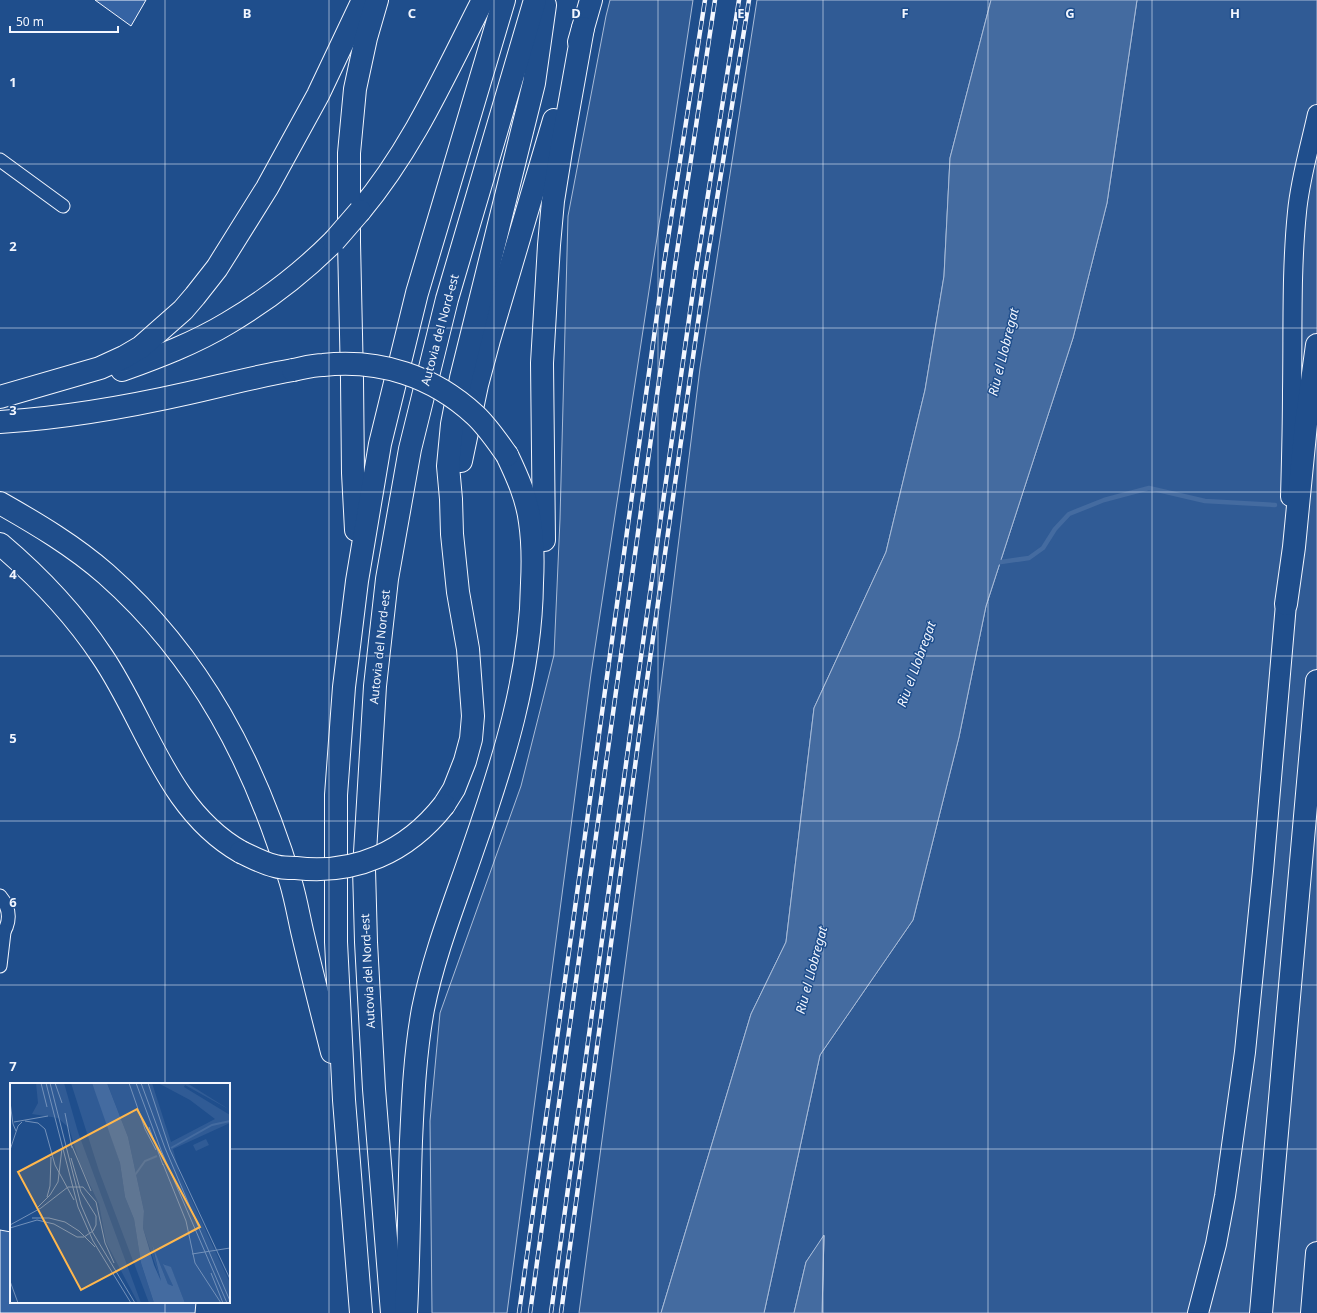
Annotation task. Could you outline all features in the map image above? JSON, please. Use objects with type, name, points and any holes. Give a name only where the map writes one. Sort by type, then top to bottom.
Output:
[{"type":"highway","points":[[0,398],[100,368],[124,357],[140,347],[183,310],[217,268],[267,188],[318,96],[363,0]]},
{"type":"highway","points":[[359,567],[353,473],[349,154],[355,89],[366,38],[377,0]]},
{"type":"highway","points":[[0,398],[35,393],[118,372],[172,351],[227,324],[277,291],[318,257],[334,241],[370,199],[397,160],[440,86],[483,0]]},
{"type":"highway","points":[[362,1313],[344,1100],[336,942],[336,795],[344,687],[359,567],[380,444],[417,293],[504,0]]},
{"type":"highway","name":"Autovia del Nord-est","points":[[392,1313],[374,1089],[366,942],[364,869],[375,686],[387,579],[410,449],[447,300],[535,0]]},
{"type":"highway","points":[[0,544],[34,575],[74,618],[103,657],[161,765],[184,801],[213,833],[230,846],[258,860],[275,866],[316,870],[352,866],[375,859],[392,851],[409,840],[432,821],[454,788],[466,761],[471,739],[473,716],[468,649],[458,592],[453,547],[448,466],[452,424],[461,378],[534,83],[545,0]]},
{"type":"highway","points":[[451,499],[464,448],[476,385],[591,0]]},
{"type":"highway","points":[[473,850],[517,746],[529,701],[537,655],[545,574],[542,363],[547,267],[555,187],[583,28]]},
{"type":"highway","points":[[1286,604],[1294,547],[1306,424],[1317,345]]},
{"type":"highway","points":[[0,422],[67,416],[100,411],[189,393],[249,378],[323,364],[365,365],[389,368],[412,376],[432,384],[452,396],[475,415],[494,436],[507,455],[524,495],[530,520],[533,555],[531,618],[527,652],[519,698],[507,742],[430,978],[418,1043],[412,1114],[409,1266],[406,1313]]},
{"type":"highway","points":[[0,503],[57,537],[105,574],[156,623],[176,646],[218,708],[258,789],[291,884],[344,1100]]},
{"type":"highway","points":[[1262,1313],[1317,680]]},
{"type":"highway","points":[[1312,1313],[1317,1253]]},
{"type":"main road","points":[[1198,1313],[1216,1244],[1224,1203],[1245,1052],[1263,871],[1286,604],[1292,393],[1292,289],[1295,238],[1297,211],[1317,114]]},
{"type":"street","points":[[0,160],[63,206]]},
{"type":"street","points":[[0,896],[6,904],[9,913],[8,922],[2,934],[0,966]]},
{"type":"shaded area","points":[[610,0],[693,0],[591,674],[507,1313],[432,1313],[430,1121],[440,1013],[521,786],[554,655],[560,519],[568,216]]},
{"type":"shaded area","points":[[757,0],[991,0],[950,158],[944,276],[925,390],[886,552],[814,708],[786,942],[751,1014],[661,1313],[579,1313],[642,839],[700,368]]},
{"type":"shaded area","points":[[1137,0],[1317,0],[1317,1313],[822,1313],[824,1236],[806,1262],[794,1313],[764,1313],[820,1055],[913,920],[959,737],[986,606],[1073,338],[1107,203]]},
{"type":"water","name":"Riu el Llobregat","points":[[991,0],[1137,0],[1107,203],[1073,338],[986,606],[959,737],[913,920],[820,1055],[764,1313],[661,1313],[751,1014],[786,942],[814,708],[886,552],[925,390],[944,276],[950,158]]},
{"type":"water","points":[[824,1235],[822,1313],[794,1313],[806,1262]]},
{"type":"building","points":[[95,0],[146,0],[131,26]]},
{"type":"building","points":[[0,1230],[10,1232],[10,1303],[196,1303],[195,1313],[0,1313]]},
{"type":"waterway","points":[[994,563],[1029,558],[1043,548],[1055,529],[1069,514],[1104,500],[1149,488],[1205,501],[1275,505]]},
{"type":"railway","points":[[519,1313],[664,264],[705,0]]},
{"type":"railway","points":[[530,1313],[675,265],[715,0]]},
{"type":"railway","points":[[551,1313],[632,720],[696,270],[739,0]]},
{"type":"railway","points":[[561,1313],[641,722],[705,273],[749,0]]}]
